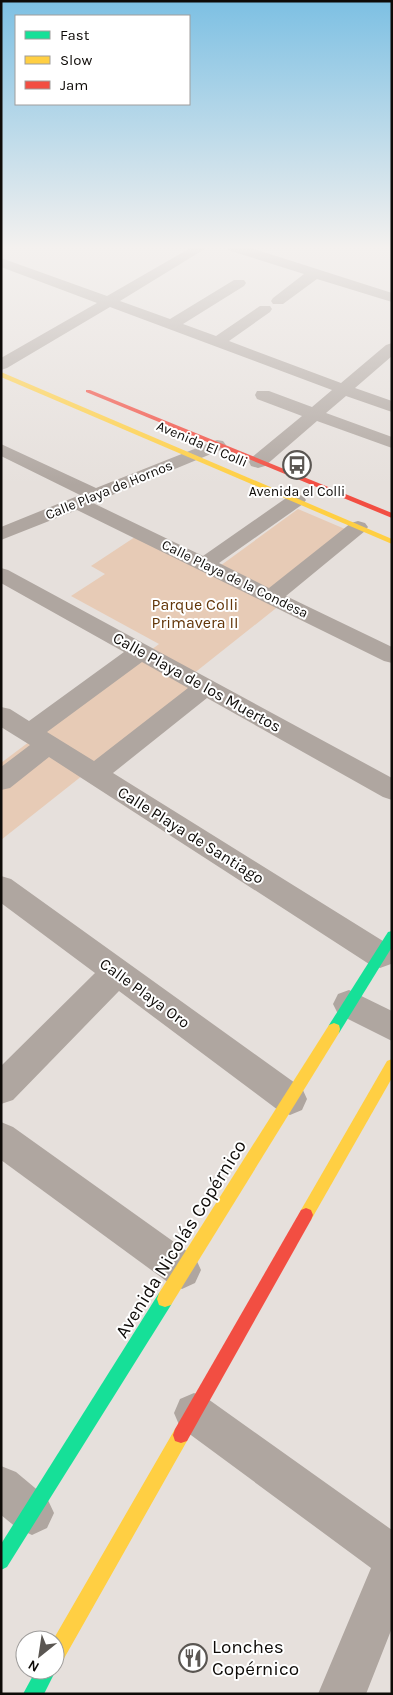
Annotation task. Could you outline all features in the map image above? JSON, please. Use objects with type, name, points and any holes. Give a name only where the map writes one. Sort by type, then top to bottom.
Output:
[{"type":"street","points":[[9,361],[68,326]]},
{"type":"street","points":[[174,326],[392,407]]},
{"type":"street","points":[[218,342],[241,326]]},
{"type":"street","points":[[258,462],[392,348]]},
{"type":"street","name":"Avenida El Colli","points":[[1,374],[392,542]]},
{"type":"street","name":"Avenida El Colli","points":[[74,386],[392,516]]},
{"type":"street","points":[[263,395],[392,444]]},
{"type":"street","name":"Calle Playa de Hornos","points":[[1,534],[218,445]]},
{"type":"street","name":"Calle Playa de la Condesa","points":[[1,449],[204,564],[392,656]]},
{"type":"street","points":[[204,564],[296,500]]},
{"type":"street","points":[[271,597],[358,527]]},
{"type":"street","name":"Calle Playa de los Muertos","points":[[1,574],[392,790]]},
{"type":"street","points":[[1,781],[39,739],[141,652]]},
{"type":"street","points":[[96,774],[206,687]]},
{"type":"street","name":"Calle Playa de Santiago","points":[[1,715],[96,774],[386,946]]},
{"type":"street","name":"Calle Playa Oro","points":[[1,887],[290,1099]]},
{"type":"street","name":"Avenida Nicolás Copérnico","points":[[1,1561],[16,1500],[182,1270],[386,946]]},
{"type":"street","points":[[1,1089],[117,972]]},
{"type":"street","points":[[349,1004],[392,1027]]},
{"type":"street","points":[[65,1638],[392,1065]]},
{"type":"street","points":[[1,1139],[182,1270]]},
{"type":"street","points":[[194,1413],[392,1557]]},
{"type":"street","points":[[342,1694],[392,1571]]},
{"type":"street","points":[[33,1694],[41,1680]]},
{"type":"green space","name":"Parque Colli Primavera II","points":[[298,509],[345,529],[261,595],[280,605],[183,682],[193,688],[1,840],[1,763],[159,644],[71,596],[105,574],[91,566],[138,535],[213,571]]},
{"type":"traffic: fast","points":[[334,1029],[392,936]]},
{"type":"traffic: fast","points":[[1,1561],[165,1299]]},
{"type":"traffic: fast","points":[[33,1694],[41,1680]]},
{"type":"traffic: slow","points":[[1,374],[392,542]]},
{"type":"traffic: slow","points":[[165,1299],[334,1029]]},
{"type":"traffic: slow","points":[[306,1215],[392,1065]]},
{"type":"traffic: slow","points":[[65,1638],[181,1435]]},
{"type":"traffic: jam","points":[[88,391],[392,516]]},
{"type":"traffic: jam","points":[[181,1435],[306,1215]]},
{"type":"place","name":"Avenida el Colli","points":[[297,465]]},
{"type":"place","name":"Lonches Copérnico","points":[[193,1658]]}]
